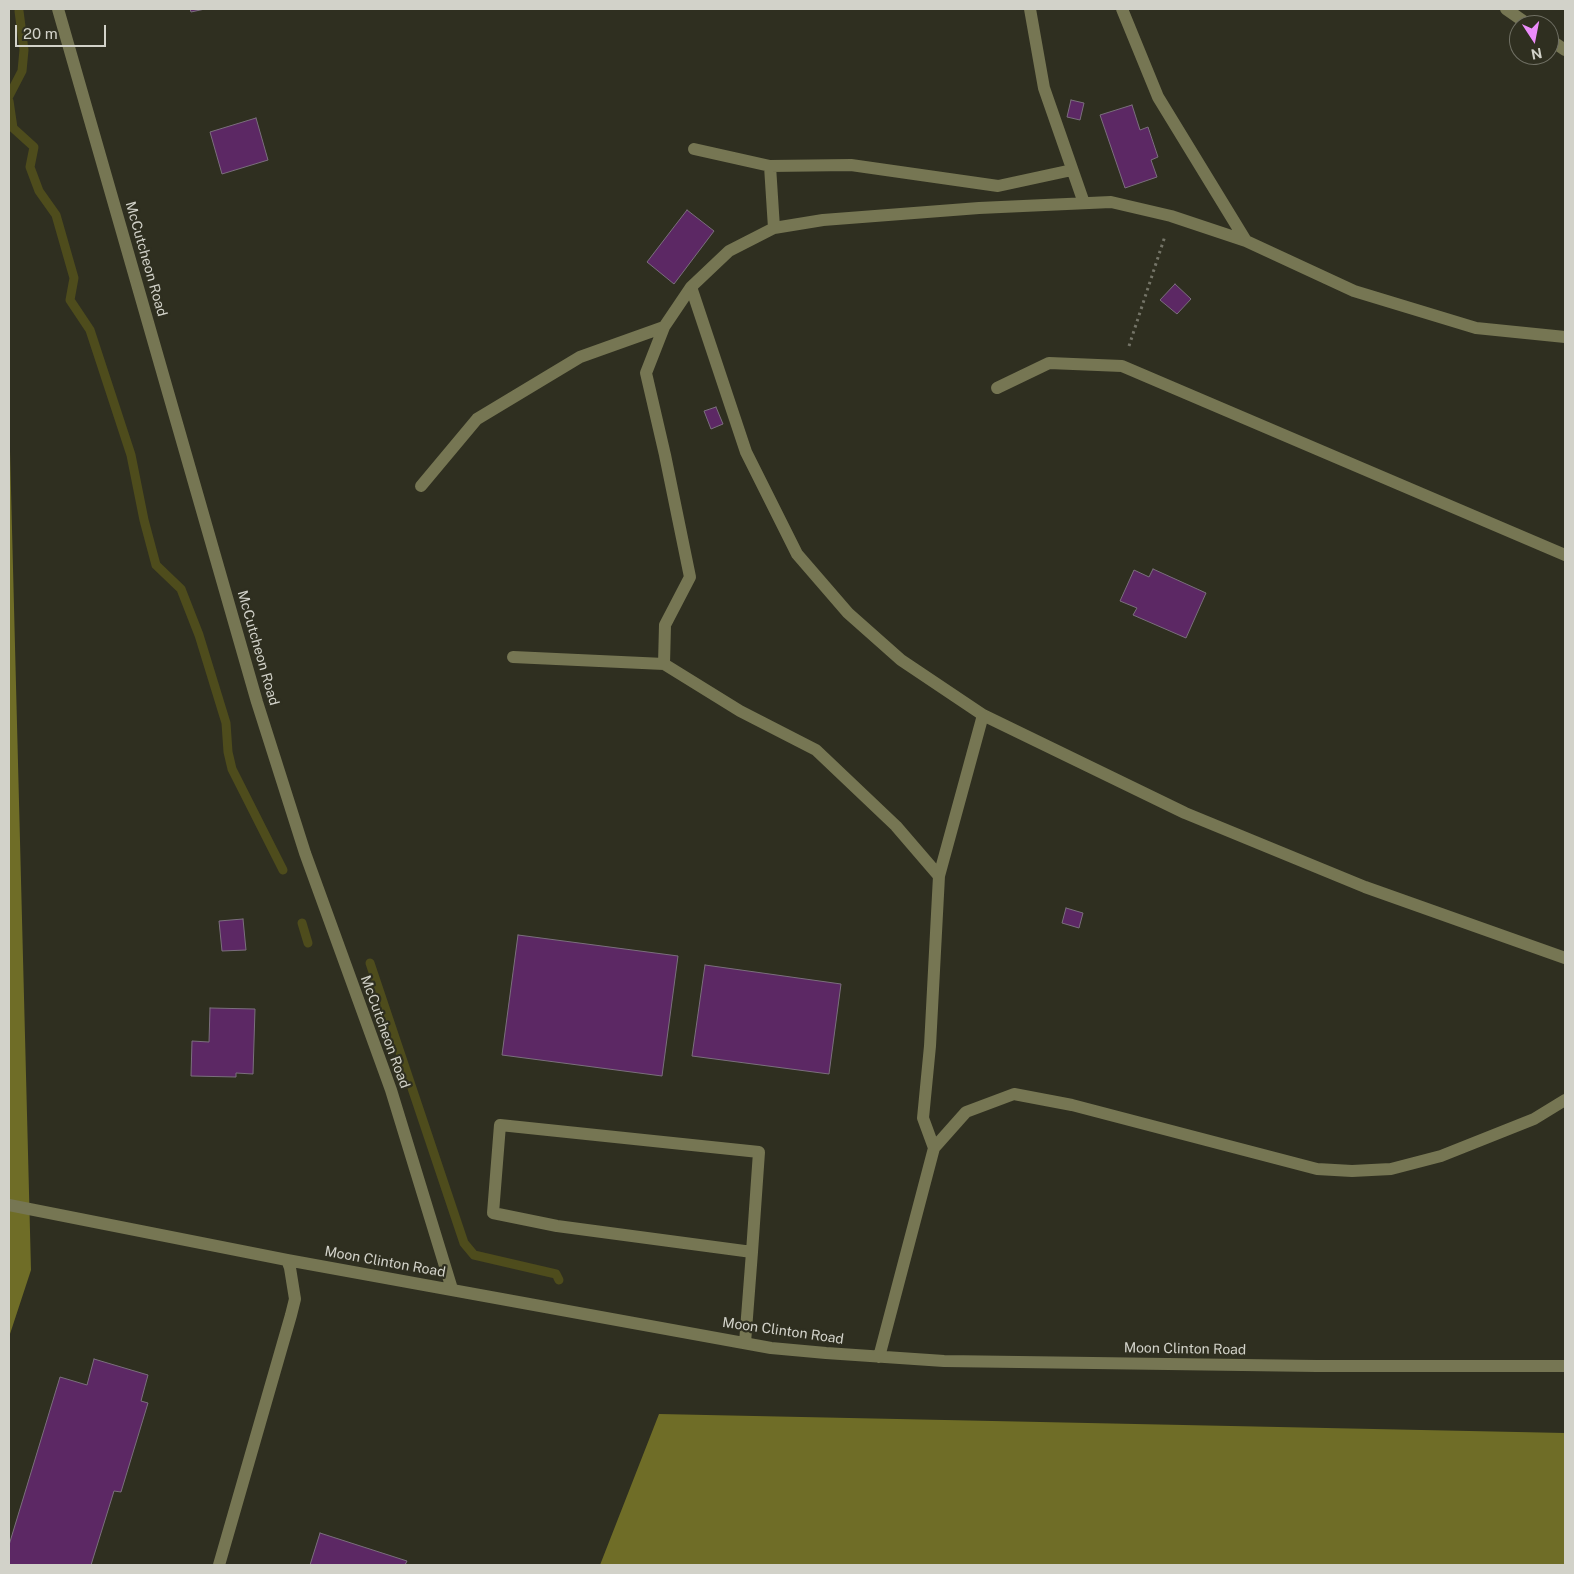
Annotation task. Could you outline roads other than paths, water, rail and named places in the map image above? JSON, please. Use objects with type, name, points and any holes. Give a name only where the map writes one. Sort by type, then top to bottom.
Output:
[{"type":"street","name":"McCutcheon Road","points":[[58,9],[257,702],[305,853],[391,1090],[452,1289]]},
{"type":"street","points":[[1030,9],[1044,88],[1084,203]]},
{"type":"street","points":[[1122,9],[1158,97],[1246,241]]},
{"type":"street","points":[[694,149],[770,166],[851,165],[998,186],[1072,170]]},
{"type":"street","points":[[770,166],[774,228]]},
{"type":"street","points":[[664,664],[665,625],[690,577],[646,373],[664,327],[691,287],[729,251],[774,228],[824,220],[979,208],[1111,202],[1171,216],[1246,241],[1354,291],[1372,297],[1476,328],[1565,338]]},
{"type":"street","points":[[691,287],[746,452],[797,554],[848,613],[901,660],[983,715],[1184,813],[1365,887],[1565,958]]},
{"type":"street","points":[[421,486],[477,419],[580,358],[664,327]]},
{"type":"street","points":[[997,388],[1049,363],[1122,366],[1565,555]]},
{"type":"street","points":[[513,657],[664,664],[740,711],[816,750],[896,826],[939,876]]},
{"type":"street","points":[[934,1148],[923,1118],[930,1046],[939,876],[983,715]]},
{"type":"street","points":[[879,1357],[934,1148],[966,1112],[1014,1094],[1072,1105],[1317,1169],[1352,1171],[1391,1169],[1441,1156],[1534,1119],[1565,1100]]},
{"type":"street","points":[[745,1343],[752,1252],[758,1152],[500,1125],[493,1213],[557,1226],[752,1252]]},
{"type":"street","name":"Moon Clinton Road","points":[[9,1205],[287,1260],[780,1349],[944,1361],[1317,1366],[1565,1366]]},
{"type":"street","points":[[219,1565],[292,1315],[295,1299],[287,1260]]},
{"type":"waterway","points":[[9,96],[22,71],[24,50],[19,11]]},
{"type":"waterway","points":[[9,101],[13,128],[34,147],[30,167],[39,191],[56,215],[74,278],[70,300],[90,330],[131,455],[144,520],[156,565],[181,589],[199,635],[226,723],[228,752],[232,769],[283,870]]},
{"type":"waterway","points":[[302,923],[308,943]]},
{"type":"waterway","points":[[370,963],[464,1243],[474,1255],[556,1274],[559,1280]]}]
